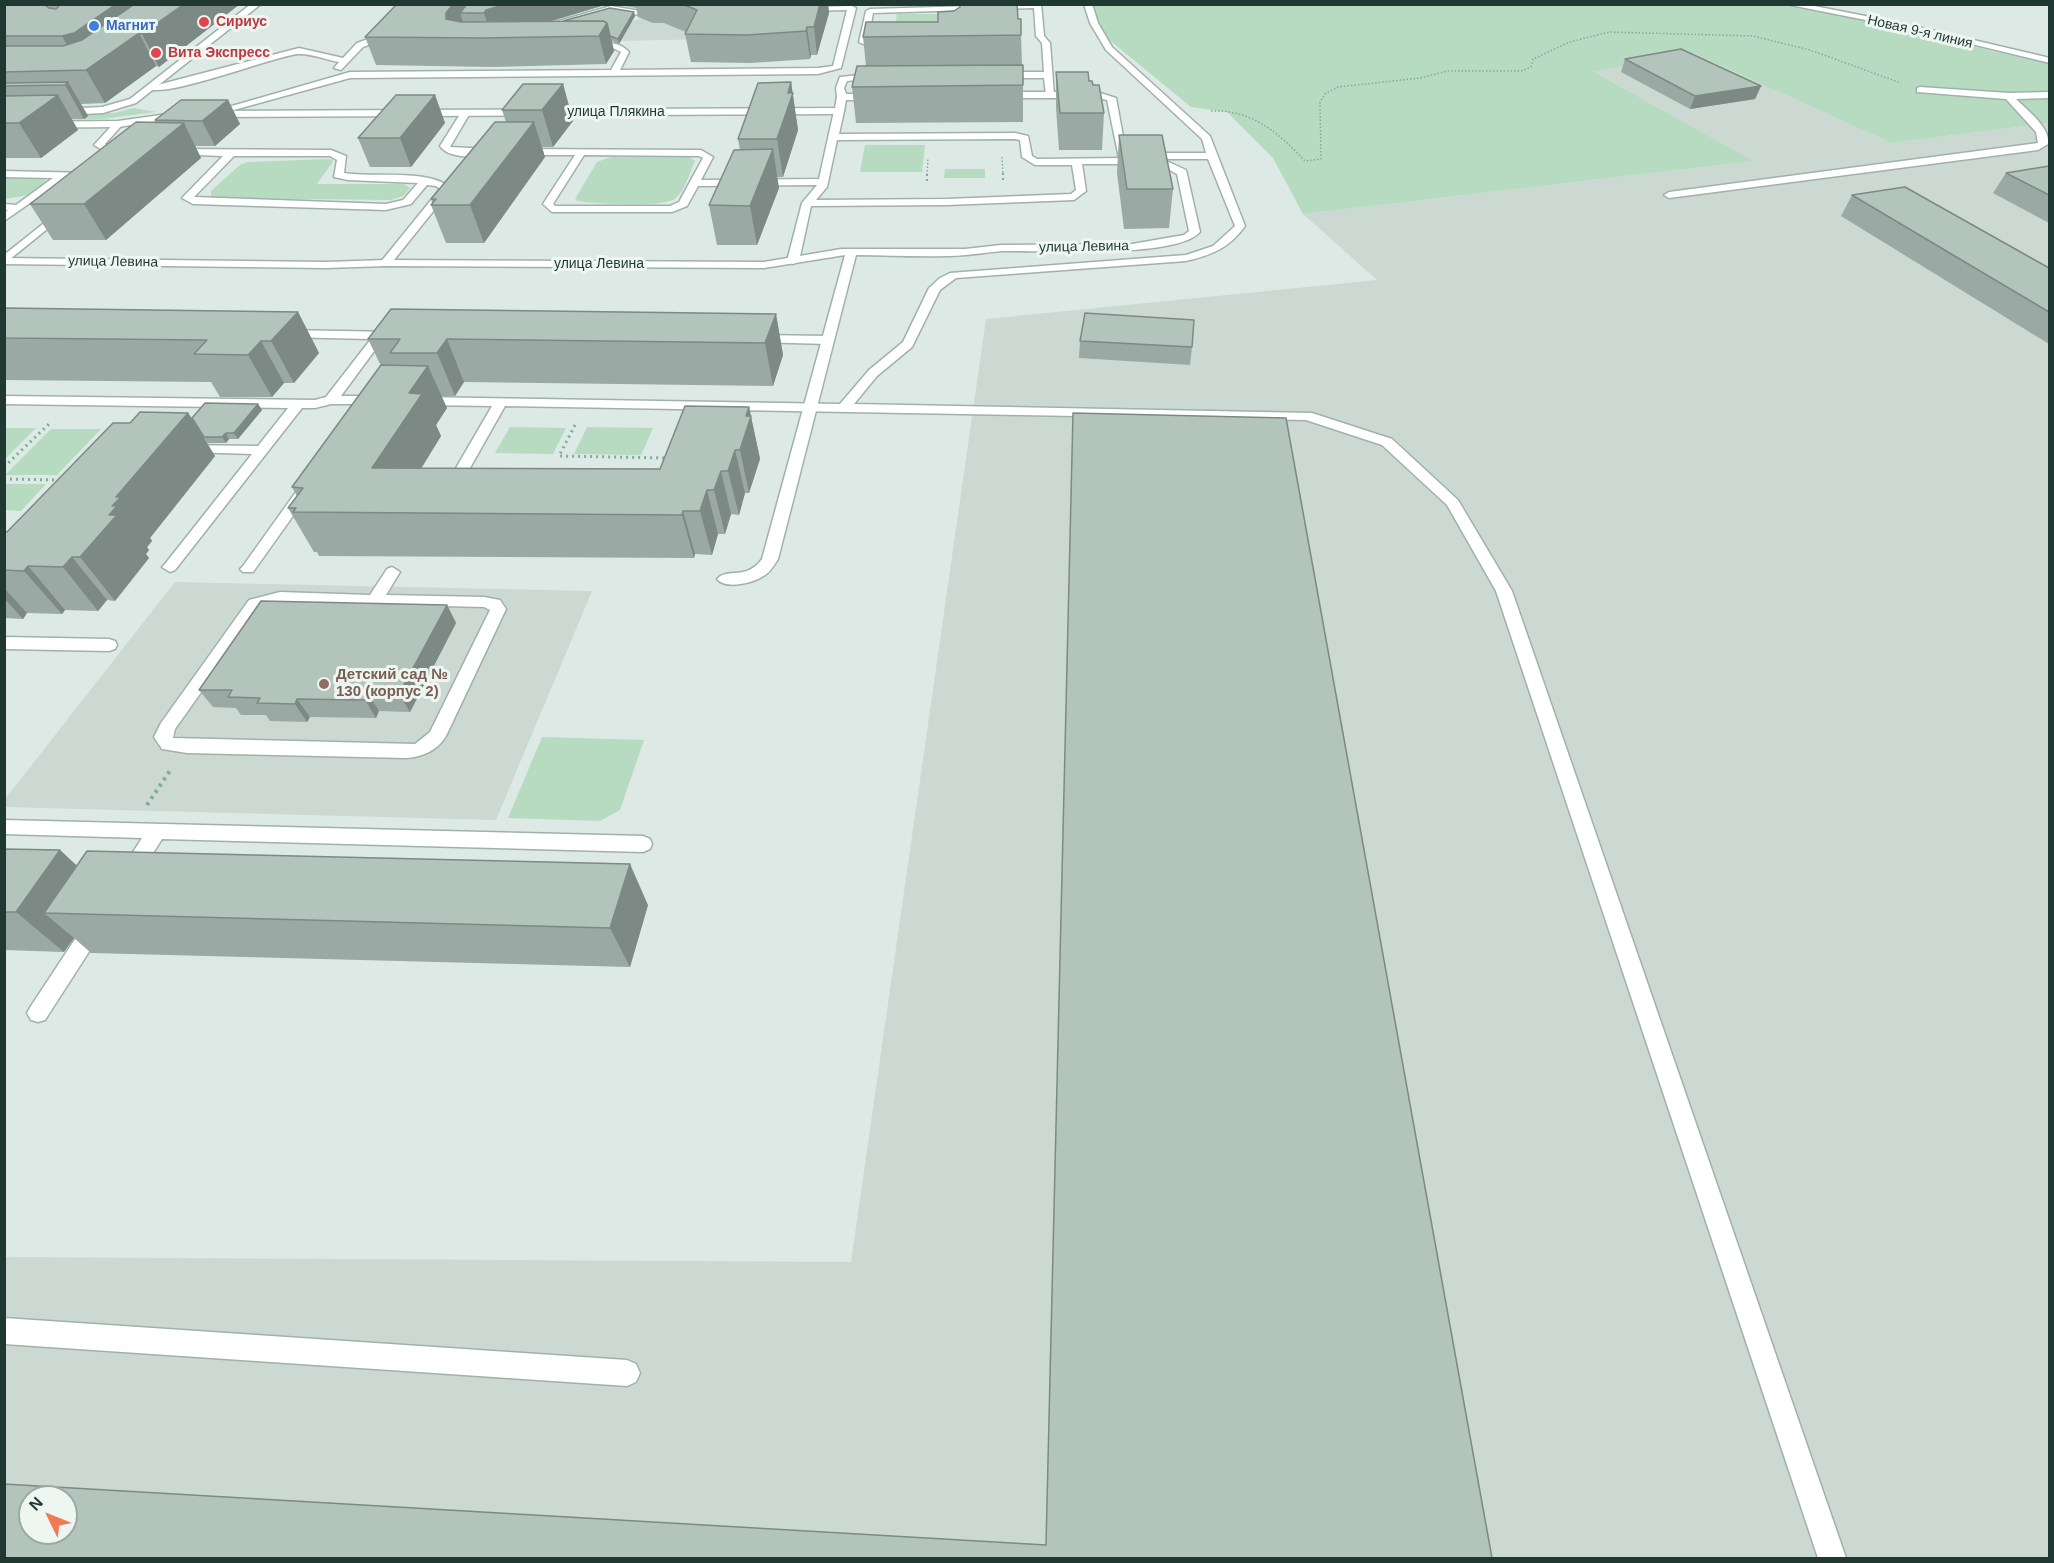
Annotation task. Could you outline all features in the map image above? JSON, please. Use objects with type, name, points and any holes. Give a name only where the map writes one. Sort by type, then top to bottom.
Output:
[{"type":"street","points":[[48,112],[115,108],[133,101],[257,4]]},
{"type":"street","points":[[350,75],[338,68],[360,45],[382,37],[413,4],[421,4]]},
{"type":"street","points":[[531,31],[611,8],[640,13],[670,4]]},
{"type":"street","points":[[844,407],[873,373],[908,344],[935,288],[954,275],[1186,258],[1212,252],[1230,241],[1240,226],[1207,138],[1109,48],[1094,23],[1088,4]]},
{"type":"street","name":"Новая 9-я линия","points":[[1789,4],[1901,25],[2049,61]]},
{"type":"street","points":[[900,44],[863,42],[870,11],[957,13],[1037,5],[1040,36],[1046,43],[1050,95]]},
{"type":"street","points":[[209,114],[350,75],[828,70],[837,68],[852,7],[796,9]]},
{"type":"street","points":[[577,45],[614,45],[626,50],[614,73]]},
{"type":"street","points":[[150,88],[177,84],[300,51],[345,61]]},
{"type":"street","points":[[988,75],[1048,75]]},
{"type":"street","points":[[793,261],[807,203],[822,187],[842,97],[840,88],[843,79],[892,76]]},
{"type":"street","points":[[1920,90],[2009,96],[2049,95]]},
{"type":"street","points":[[842,97],[888,96]]},
{"type":"street","points":[[992,96],[1108,96],[1112,100],[1123,161]]},
{"type":"street","points":[[1669,195],[2025,150],[2043,144],[2044,140],[2040,131],[2009,96]]},
{"type":"street","name":"улица Плякина","points":[[199,114],[839,111]]},
{"type":"street","points":[[465,112],[445,146],[447,149],[456,152],[502,152]]},
{"type":"street","points":[[4,125],[118,124],[188,114]]},
{"type":"street","points":[[118,124],[99,146],[108,150],[141,151]]},
{"type":"street","points":[[833,138],[1002,136],[1026,138],[1028,157],[1035,162],[1155,161],[1164,156],[1212,156]]},
{"type":"street","points":[[164,152],[331,153],[341,156],[338,175],[419,178],[424,182],[439,183],[446,189],[386,262]]},
{"type":"street","points":[[513,152],[701,153],[708,157],[683,204],[672,209],[552,209],[548,204],[580,153]]},
{"type":"street","points":[[231,153],[188,198],[193,201],[386,207],[407,202],[424,182]]},
{"type":"street","name":"улица Левина","points":[[4,261],[326,265],[386,262],[764,265],[826,253],[1132,247],[1191,236],[1194,229],[1182,172],[1165,162],[1155,161]]},
{"type":"street","points":[[807,203],[1074,197],[1081,191],[1077,162]]},
{"type":"street","points":[[4,174],[96,176],[100,179],[95,185]]},
{"type":"street","points":[[4,218],[64,175]]},
{"type":"street","points":[[696,183],[823,182]]},
{"type":"street","points":[[4,207],[18,208]]},
{"type":"street","points":[[4,261],[68,207]]},
{"type":"street","points":[[725,579],[752,577],[766,567],[770,560],[851,252]]},
{"type":"street","points":[[274,334],[404,335]]},
{"type":"street","points":[[331,400],[380,335]]},
{"type":"street","points":[[746,339],[828,340]]},
{"type":"street","points":[[4,400],[315,404],[331,400],[368,400],[1307,416],[1387,442],[1453,503],[1504,591],[1832,1558]]},
{"type":"street","points":[[354,419],[368,400]]},
{"type":"street","points":[[150,417],[164,402]]},
{"type":"street","points":[[479,483],[461,481],[458,479],[459,474],[501,402]]},
{"type":"street","points":[[170,567],[298,404]]},
{"type":"street","points":[[667,458],[688,404]]},
{"type":"street","points":[[170,448],[262,450]]},
{"type":"street","points":[[248,569],[308,484]]},
{"type":"street","points":[[375,600],[392,572]]},
{"type":"street","points":[[280,597],[375,600],[484,602],[494,604],[498,609],[437,735],[429,745],[418,751],[187,746],[168,744],[163,737],[167,728],[255,604],[280,597]]},
{"type":"street","points":[[4,643],[109,645]]},
{"type":"street","points":[[4,827],[643,844]]},
{"type":"street","points":[[120,887],[157,831]]},
{"type":"street","points":[[38,1013],[108,906]]},
{"type":"street","points":[[4,1331],[627,1373]]},
{"type":"path","points":[[1184,116],[1228,109],[1257,121],[1284,138],[1305,161],[1321,159],[1320,102],[1325,94],[1338,87],[1420,78],[1448,71],[1521,71],[1531,67],[1533,59],[1542,54],[1592,35],[1609,32],[1728,33],[1753,36],[1810,50],[1920,90]]},
{"type":"path","points":[[925,202],[930,136]]},
{"type":"path","points":[[1002,136],[1003,198]]},
{"type":"path","points":[[4,467],[72,401]]},
{"type":"path","points":[[565,423],[576,423],[560,456],[667,458]]},
{"type":"path","points":[[4,479],[70,480]]},
{"type":"path","points":[[130,831],[187,746]]},
{"type":"shaded area","points":[[688,5],[703,39],[622,41],[599,31]]},
{"type":"shaded area","points":[[1693,53],[1891,143],[2049,123],[2049,1558],[5,1558],[5,1257],[851,1262],[986,319],[1377,280],[1303,214],[1752,161],[1592,70]]},
{"type":"shaded area","name":"Детский сад № 130 (корпус 2)","points":[[175,582],[592,591],[496,820],[5,807],[5,799]]},
{"type":"green space","points":[[1082,5],[1780,5],[1901,26],[1991,51],[2049,62],[2049,123],[1891,143],[1693,53],[1593,71],[1753,161],[1303,214],[1273,158],[1227,112],[1191,107],[1102,34],[1096,17]]},
{"type":"green space","points":[[897,14],[944,14],[943,26],[895,26]]},
{"type":"green space","points":[[134,108],[156,112],[102,119],[5,120],[4,114],[114,113]]},
{"type":"green space","points":[[865,145],[925,145],[922,172],[860,172]]},
{"type":"green space","points":[[611,157],[689,157],[695,161],[682,190],[676,198],[669,201],[613,204],[575,199],[597,162]]},
{"type":"green space","points":[[333,160],[332,163],[317,184],[404,184],[410,188],[403,196],[391,200],[217,198],[211,196],[211,191],[240,165],[247,162]]},
{"type":"green space","points":[[945,169],[985,169],[985,178],[944,178]]},
{"type":"green space","points":[[40,177],[46,181],[28,195],[5,199],[5,178]]},
{"type":"green space","points":[[510,427],[566,428],[553,454],[495,453]]},
{"type":"green space","points":[[587,427],[653,428],[641,455],[574,454]]},
{"type":"green space","points":[[5,428],[36,428],[5,459]]},
{"type":"green space","points":[[51,429],[101,429],[57,475],[5,475]]},
{"type":"green space","points":[[5,484],[46,484],[21,511],[5,510]]},
{"type":"green space","points":[[542,737],[644,740],[620,810],[600,821],[508,818]]},
{"type":"building","points":[[4,4],[43,4],[56,9],[58,4],[116,4],[74,33],[62,36],[4,36]]},
{"type":"building","points":[[135,4],[184,4],[86,70],[4,72],[4,46],[63,46],[82,40]]},
{"type":"building","points":[[397,4],[453,4],[446,13],[446,19],[461,22],[603,21],[607,23],[599,36],[365,37]]},
{"type":"building","points":[[467,4],[506,4],[486,10],[484,13],[460,13]]},
{"type":"building","points":[[682,4],[820,4],[814,27],[807,27],[806,31],[747,35],[685,34],[697,10]]},
{"type":"building","points":[[960,4],[1017,4],[1018,19],[1021,19],[1021,35],[863,37],[866,22],[938,22],[938,12],[954,11],[960,7]]},
{"type":"building","points":[[610,8],[634,12],[618,39],[610,36],[607,23],[603,21],[563,21]]},
{"type":"building","points":[[1681,49],[1761,86],[1695,96],[1625,59]]},
{"type":"building","points":[[1023,65],[1023,85],[852,87],[857,66]]},
{"type":"building","points":[[1056,72],[1088,72],[1089,81],[1092,81],[1093,85],[1099,85],[1104,113],[1060,113]]},
{"type":"building","points":[[68,82],[65,85],[4,86],[4,83]]},
{"type":"building","points":[[791,82],[788,93],[793,93],[777,139],[738,139],[758,83]]},
{"type":"building","points":[[523,84],[563,84],[542,110],[502,110]]},
{"type":"building","points":[[58,95],[19,123],[4,123],[4,96]]},
{"type":"building","points":[[396,95],[435,95],[400,138],[358,138]]},
{"type":"building","points":[[181,100],[228,100],[202,121],[155,120]]},
{"type":"building","points":[[136,122],[184,123],[84,204],[30,204]]},
{"type":"building","points":[[495,122],[534,122],[470,205],[431,205],[436,199],[431,199]]},
{"type":"building","points":[[1119,135],[1162,135],[1173,189],[1127,189]]},
{"type":"building","points":[[773,149],[750,206],[709,205],[734,150]]},
{"type":"building","points":[[2049,166],[2049,195],[2006,173]]},
{"type":"building","points":[[1905,187],[2049,268],[2049,312],[1852,195]]},
{"type":"building","points":[[4,308],[298,312],[271,341],[261,341],[248,355],[194,354],[207,340],[4,338]]},
{"type":"building","points":[[391,309],[776,314],[765,343],[447,339],[437,353],[390,353],[400,339],[368,339]]},
{"type":"building","points":[[1085,313],[1194,320],[1192,347],[1080,341]]},
{"type":"building","points":[[381,365],[428,366],[409,393],[422,394],[372,468],[660,469],[685,406],[749,407],[746,416],[751,416],[740,450],[735,450],[728,471],[721,471],[714,490],[707,490],[700,511],[683,511],[682,515],[293,512],[296,508],[288,508],[303,488],[292,487]]},
{"type":"building","points":[[205,403],[258,404],[234,433],[226,433],[222,437],[204,437],[192,418]]},
{"type":"building","points":[[140,412],[188,413],[116,497],[121,497],[112,506],[117,506],[109,515],[117,515],[80,557],[72,557],[63,567],[28,566],[24,571],[4,570],[4,532],[7,532],[113,423],[130,423]]},
{"type":"building","points":[[1073,413],[1286,418],[1492,1558],[4,1558],[4,1484],[21,1485],[18,1485],[18,1545],[78,1545],[78,1488],[1046,1545]]},
{"type":"building","points":[[261,601],[447,605],[399,694],[368,694],[365,700],[297,699],[295,704],[257,703],[260,698],[228,697],[232,690],[199,690]]},
{"type":"building","points":[[4,849],[60,850],[16,912],[4,912]]},
{"type":"building","points":[[87,851],[630,864],[610,928],[44,913]]},
{"type":"place","name":"Сириус","points":[[204,22]]},
{"type":"place","name":"Магнит","points":[[94,26]]},
{"type":"place","name":"Вита Экспресс","points":[[156,53]]},
{"type":"place","name":"Детский сад № 130 (корпус 2)","points":[[324,684]]}]
